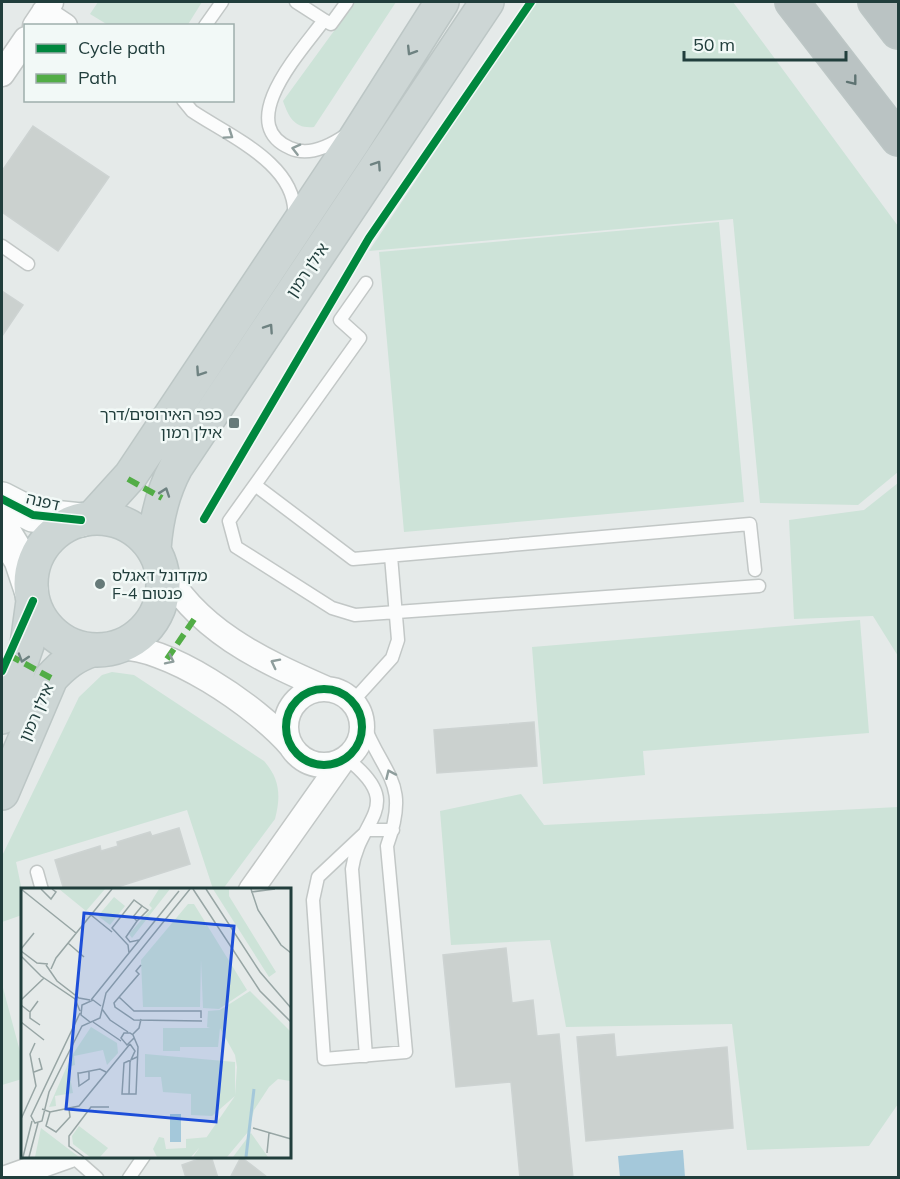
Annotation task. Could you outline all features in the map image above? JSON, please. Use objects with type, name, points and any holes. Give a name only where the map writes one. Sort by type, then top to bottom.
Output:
[{"type":"highway","points":[[792,2],[898,139]]},
{"type":"highway","points":[[875,2],[898,32]]},
{"type":"main road","name":"אילן רמון","points":[[86,519],[131,475],[289,239],[442,2]]},
{"type":"main road","name":"אילן רמון","points":[[157,556],[160,507],[166,486],[176,467],[487,2]]},
{"type":"main road","points":[[86,519],[122,523],[140,533],[157,556],[164,592],[158,611],[140,635],[103,649],[72,646],[55,635],[41,620],[32,596],[33,570],[46,542],[62,528],[86,519]]},
{"type":"main road","name":"אילן רמון","points":[[2,717],[27,645],[32,596]]},
{"type":"main road","name":"אילן רמון","points":[[2,793],[51,678],[64,663],[78,654],[103,649]]},
{"type":"street","points":[[43,13],[62,24]]},
{"type":"street","points":[[2,74],[24,42]]},
{"type":"street","name":"דפנה","points":[[2,499],[33,515],[86,519]]},
{"type":"street","points":[[2,530],[21,560],[32,596]]},
{"type":"street","points":[[157,556],[183,600],[213,627],[267,660],[327,689],[339,691],[358,712],[360,741],[299,819],[252,888]]},
{"type":"street","points":[[103,649],[135,648],[173,661],[253,710],[294,749],[315,764],[334,764],[345,759]]},
{"type":"street","points":[[299,819],[306,798],[307,783],[304,769],[286,730],[291,707],[304,694],[327,689]]},
{"type":"street","points":[[12,1177],[64,1158]]},
{"type":"lane","points":[[206,24],[222,2]]},
{"type":"lane","points":[[296,2],[331,24],[347,2]]},
{"type":"lane","points":[[324,20],[272,95],[267,111],[268,124],[282,144],[307,151],[336,141],[367,120]]},
{"type":"lane","points":[[185,102],[192,111],[273,165],[284,176],[291,189],[294,203],[289,239]]},
{"type":"lane","points":[[2,246],[28,264]]},
{"type":"lane","points":[[366,283],[340,320],[360,338],[230,521],[236,547],[332,608],[355,615],[759,586]]},
{"type":"lane","points":[[255,485],[352,559],[750,524],[755,570]]},
{"type":"lane","points":[[391,556],[398,640],[392,658],[358,712],[395,785],[397,804],[393,830],[387,846],[406,1052],[324,1059],[313,900],[318,877],[368,830],[393,830]]},
{"type":"lane","points":[[345,759],[366,775],[375,791],[377,806],[368,830],[354,856],[352,869],[366,1056]]},
{"type":"lane","points":[[37,872],[41,888]]},
{"type":"lane","points":[[73,1158],[98,1178]]},
{"type":"lane","points":[[129,1178],[143,1158]]},
{"type":"green space","points":[[98,2],[202,2],[188,24],[106,24],[90,14]]},
{"type":"green space","points":[[355,2],[396,2],[314,127],[297,124],[290,117],[283,101]]},
{"type":"green space","points":[[535,2],[733,2],[898,226],[898,472],[858,505],[760,503],[733,219],[369,251]]},
{"type":"green space","points":[[719,222],[744,502],[404,532],[379,252]]},
{"type":"green space","points":[[898,483],[898,656],[873,616],[794,619],[789,520],[864,510]]},
{"type":"green space","points":[[860,620],[869,733],[643,751],[645,775],[543,784],[532,647]]},
{"type":"green space","points":[[112,672],[134,675],[264,761],[273,774],[278,788],[275,819],[224,888],[213,888],[187,810],[16,862],[21,888],[21,915],[2,922],[2,856],[79,697],[102,675]]},
{"type":"green space","points":[[521,794],[544,825],[898,807],[898,1104],[869,1146],[747,1150],[732,1024],[566,1027],[550,940],[451,945],[440,811]]},
{"type":"green space","points":[[2,984],[21,1055],[21,1079],[2,1085]]},
{"type":"water","points":[[683,1150],[685,1177],[620,1177],[618,1156]]},
{"type":"building","points":[[33,126],[109,177],[58,251],[2,212],[2,171]]},
{"type":"building","points":[[2,291],[23,305],[2,336]]},
{"type":"building","points":[[534,722],[537,766],[437,773],[434,730]]},
{"type":"building","points":[[179,828],[190,864],[114,888],[63,888],[55,860],[100,846],[101,851],[118,846],[117,842],[150,832],[152,836]]},
{"type":"building","points":[[506,948],[512,1003],[533,1000],[537,1036],[559,1034],[573,1178],[520,1178],[511,1082],[456,1087],[443,955]]},
{"type":"building","points":[[614,1034],[616,1057],[727,1047],[733,1128],[586,1141],[577,1037]]},
{"type":"building","points":[[201,1158],[212,1158],[218,1178],[186,1178],[182,1165]]},
{"type":"building","points":[[240,1158],[267,1177],[266,1178],[230,1178]]},
{"type":"marked path","points":[[128,479],[162,498]]},
{"type":"marked path","points":[[167,659],[197,615]]},
{"type":"marked path","points":[[9,655],[51,678]]},
{"type":"cycle path","points":[[204,519],[369,238],[531,2]]},
{"type":"cycle path","points":[[2,499],[33,515],[81,520]]},
{"type":"cycle path","points":[[2,671],[33,601]]},
{"type":"cycle path","points":[[317,689],[331,689],[345,695],[356,706],[362,720],[362,727],[359,742],[351,754],[331,765],[317,765],[303,759],[292,748],[286,734],[286,720],[292,706],[303,695],[317,689]]},
{"type":"place","name":"כפר האירוסים/דרך אילן רמון","points":[[234,423]]},
{"type":"place","name":"מקדונל דאגלס F-4 פנטום","points":[[100,584]]}]
